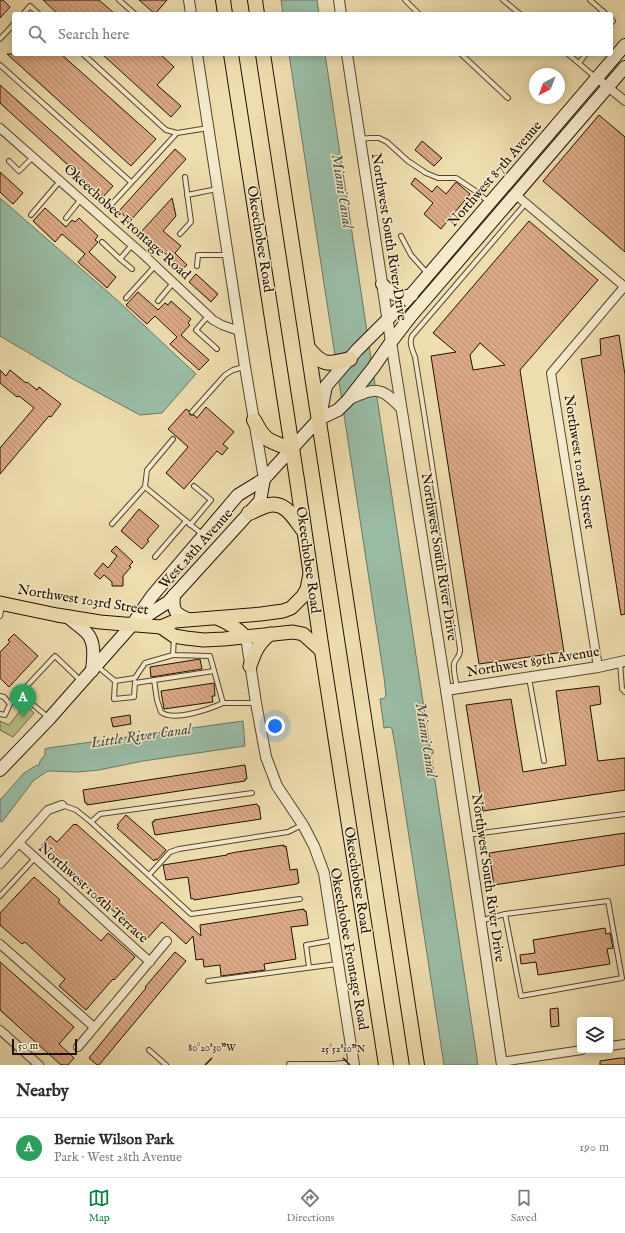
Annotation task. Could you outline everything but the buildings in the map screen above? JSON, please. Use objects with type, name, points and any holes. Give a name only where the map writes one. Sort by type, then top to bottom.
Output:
[{"type":"highway","points":[[223,0],[225,12]]},
{"type":"highway","points":[[255,0],[257,12]]},
{"type":"highway","name":"Okeechobee Road","points":[[231,56],[386,1065]]},
{"type":"highway","points":[[263,56],[417,1065]]},
{"type":"highway","points":[[309,349],[316,358],[334,369],[350,359]]},
{"type":"highway","points":[[254,420],[260,432],[266,439],[292,449]]},
{"type":"highway","points":[[249,514],[267,505],[278,505],[284,507],[289,512],[304,532]]},
{"type":"highway","points":[[381,1030],[392,1065]]},
{"type":"main road","name":"Northwest 87th Avenue","points":[[388,320],[412,295],[625,45]]},
{"type":"main road","name":"Northwest 87th Avenue","points":[[391,342],[411,316],[625,67]]},
{"type":"main road","points":[[382,284],[395,295],[412,295]]},
{"type":"main road","points":[[350,359],[388,320]]},
{"type":"main road","name":"West 28th Avenue","points":[[0,770],[49,719],[132,625],[152,596],[238,495],[264,479],[319,419],[338,410],[348,400],[374,368],[391,342]]},
{"type":"main road","points":[[319,419],[326,386],[334,369]]},
{"type":"main road","name":"West 28th Avenue","points":[[132,625],[168,602],[249,514],[260,501],[264,479]]},
{"type":"main road","points":[[187,581],[203,554],[206,542],[203,536]]},
{"type":"main road","name":"Northwest 103rd Street","points":[[1,608],[67,616],[100,622],[161,627],[175,621],[283,611],[291,608],[299,602],[307,589],[311,572]]},
{"type":"main road","points":[[174,595],[173,604],[176,613],[190,620]]},
{"type":"main road","points":[[67,616],[87,633],[91,640],[93,647],[94,668]]},
{"type":"main road","points":[[217,618],[232,625],[246,637]]},
{"type":"main road","name":"Northwest 103rd Street","points":[[161,627],[174,636],[204,640],[299,632],[322,651]]},
{"type":"main road","points":[[250,666],[259,644],[270,634]]},
{"type":"street","points":[[189,0],[191,12]]},
{"type":"street","points":[[339,0],[341,12]]},
{"type":"street","points":[[197,56],[239,331],[264,479]]},
{"type":"street","name":"Northwest South River Drive","points":[[347,56],[446,690],[501,1064]]},
{"type":"street","points":[[597,78],[625,101]]},
{"type":"street","name":"Okeechobee Frontage Road","points":[[0,128],[133,245],[208,316],[222,325],[239,331]]},
{"type":"street","points":[[516,195],[625,287]]},
{"type":"street","name":"Northwest 102nd Street","points":[[598,667],[551,373],[625,287]]},
{"type":"street","points":[[348,400],[367,392],[378,390],[389,395],[401,408]]},
{"type":"street","name":"Okeechobee Frontage Road","points":[[246,637],[256,703],[269,768],[277,786],[303,825],[314,846],[324,874],[354,1063]]},
{"type":"street","name":"Northwest 89th Avenue","points":[[446,690],[598,667],[623,661]]},
{"type":"street","points":[[2,859],[48,810],[62,805]]},
{"type":"street","name":"Northwest 106th Terrace","points":[[18,843],[150,962]]},
{"type":"street","points":[[78,1047],[167,941]]},
{"type":"street","points":[[0,944],[94,1027]]},
{"type":"street","points":[[0,1030],[38,1065]]},
{"type":"street","points":[[613,1046],[625,1044]]},
{"type":"street","points":[[501,1064],[577,1051]]},
{"type":"lane","points":[[119,0],[133,12]]},
{"type":"lane","points":[[405,0],[417,12]]},
{"type":"lane","points":[[503,0],[518,12]]},
{"type":"lane","points":[[590,0],[604,12]]},
{"type":"lane","points":[[25,12],[30,6],[37,12]]},
{"type":"lane","points":[[0,39],[12,26]]},
{"type":"lane","points":[[85,56],[166,130],[177,133],[209,128]]},
{"type":"lane","points":[[463,56],[508,98]]},
{"type":"lane","points":[[570,56],[597,78]]},
{"type":"lane","points":[[579,63],[584,56]]},
{"type":"lane","points":[[0,65],[131,182]]},
{"type":"lane","points":[[109,207],[177,133]]},
{"type":"lane","points":[[360,139],[379,138],[387,142],[408,161],[426,172],[438,178],[456,178],[490,203]]},
{"type":"lane","points":[[9,161],[19,171],[33,157]]},
{"type":"lane","points":[[180,234],[191,222],[185,177]]},
{"type":"lane","points":[[31,215],[60,181]]},
{"type":"lane","points":[[188,194],[218,189]]},
{"type":"lane","points":[[66,218],[81,199]]},
{"type":"lane","points":[[458,688],[454,662],[461,653],[415,357],[410,340],[526,203]]},
{"type":"lane","points":[[401,236],[411,255],[429,274]]},
{"type":"lane","points":[[102,242],[132,269]]},
{"type":"lane","points":[[120,259],[133,245]]},
{"type":"lane","points":[[197,266],[198,256],[228,255]]},
{"type":"lane","points":[[126,298],[155,266]]},
{"type":"lane","points":[[158,301],[174,283]]},
{"type":"lane","points":[[208,316],[196,330],[217,349]]},
{"type":"lane","points":[[192,412],[224,374],[245,366]]},
{"type":"lane","points":[[112,524],[145,487],[148,470],[173,439]]},
{"type":"lane","points":[[190,525],[211,500],[194,486]]},
{"type":"lane","points":[[145,487],[203,536]]},
{"type":"lane","points":[[155,557],[186,521]]},
{"type":"lane","points":[[173,655],[174,636]]},
{"type":"lane","points":[[115,681],[114,699],[134,697],[135,681],[145,663],[173,655],[210,656],[223,703]]},
{"type":"lane","points":[[0,714],[4,715],[10,704],[55,656],[82,682]]},
{"type":"lane","points":[[623,661],[622,690],[625,692]]},
{"type":"lane","points":[[94,668],[115,681],[154,680],[214,671]]},
{"type":"lane","points":[[529,678],[544,761]]},
{"type":"lane","points":[[154,680],[157,700],[161,712],[168,715],[175,716],[210,709],[223,703],[256,703]]},
{"type":"lane","points":[[20,694],[49,719]]},
{"type":"lane","points":[[0,696],[4,697],[10,704]]},
{"type":"lane","points":[[92,822],[100,814],[252,793]]},
{"type":"lane","points":[[62,805],[76,810],[92,822],[191,914],[300,899]]},
{"type":"lane","points":[[467,835],[625,814]]},
{"type":"lane","points":[[149,875],[170,852],[179,849],[288,832],[303,825]]},
{"type":"lane","points":[[0,896],[35,858]]},
{"type":"lane","points":[[480,921],[506,914],[608,901],[622,978],[521,996],[506,914]]},
{"type":"lane","points":[[308,967],[306,945],[334,940]]},
{"type":"lane","points":[[208,981],[338,964]]},
{"type":"lane","points":[[149,1050],[166,1065]]},
{"type":"lane","points":[[289,1064],[354,1063]]},
{"type":"shaded area","points":[[23,702],[34,713],[13,737],[0,730],[0,721],[9,725],[20,711],[16,707],[17,704]]},
{"type":"water","points":[[281,0],[317,0],[319,12],[283,12]]},
{"type":"water","name":"Miami Canal","points":[[289,56],[325,56],[478,1065],[444,1065],[395,745],[392,729],[390,727],[384,728],[380,699],[385,698],[386,695]]},
{"type":"water","points":[[0,198],[117,300],[196,374],[162,413],[140,415],[73,379],[0,336]]},
{"type":"water","name":"Little River Canal","points":[[243,721],[245,746],[143,761],[99,770],[78,772],[48,771],[34,780],[2,822],[0,821],[0,800],[24,773],[37,765],[39,766],[40,761],[45,755],[45,749]]},
{"type":"place","name":"Bernie Wilson Park","points":[[23,717]]}]
